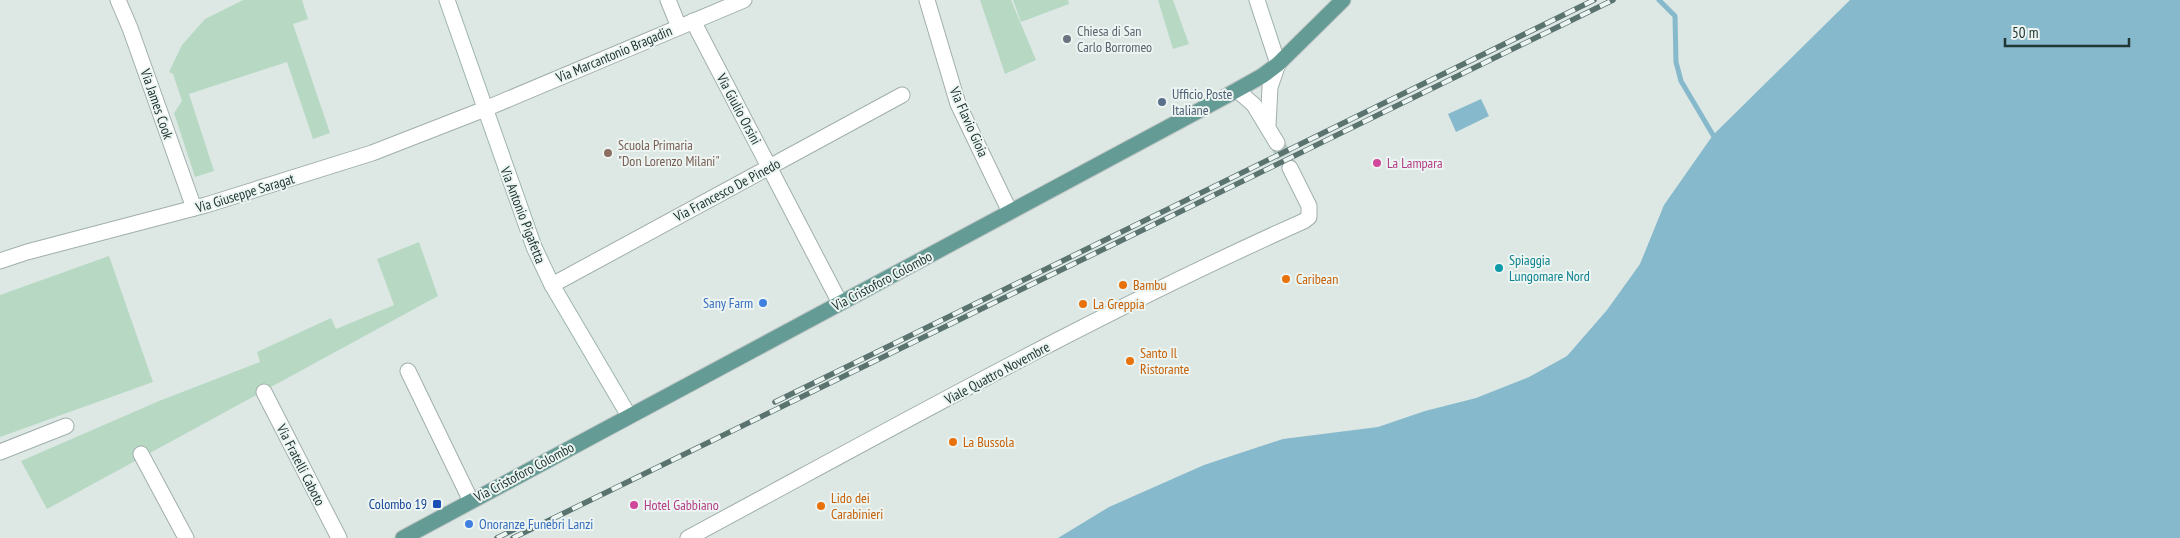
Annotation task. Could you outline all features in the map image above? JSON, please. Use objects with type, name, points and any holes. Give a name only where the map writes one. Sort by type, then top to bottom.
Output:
[{"type":"main road","name":"Via Cristoforo Colombo","points":[[403,538],[1237,90],[1278,64],[1343,0]]},
{"type":"street","name":"Via James Cook","points":[[118,0],[130,28],[194,208]]},
{"type":"street","name":"Via Antonio Pigafetta","points":[[447,0],[522,216],[552,285],[629,416]]},
{"type":"street","points":[[668,0],[679,28]]},
{"type":"street","name":"Via Marcantonio Bragadin","points":[[485,109],[744,0]]},
{"type":"street","name":"Via Flavio Gioia","points":[[927,0],[958,104],[1010,212]]},
{"type":"street","points":[[1257,0],[1278,64],[1270,88],[1268,125]]},
{"type":"street","name":"Via Giulio Orsini","points":[[693,22],[840,303]]},
{"type":"street","points":[[1237,90],[1254,105],[1268,125],[1277,143]]},
{"type":"street","name":"Via Francesco De Pinedo","points":[[552,285],[902,95]]},
{"type":"street","name":"Via Giuseppe Saragat","points":[[0,261],[26,252],[194,208],[349,162],[485,109]]},
{"type":"street","name":"Viale Quattro Novembre","points":[[688,538],[1089,324],[1227,255],[1304,221],[1309,215],[1307,201],[1290,168]]},
{"type":"street","points":[[408,371],[471,500]]},
{"type":"street","name":"Via Fratelli Caboto","points":[[264,392],[339,538]]},
{"type":"street","points":[[0,452],[66,426]]},
{"type":"street","points":[[142,454],[186,538]]},
{"type":"green space","points":[[243,0],[302,0],[308,19],[293,24],[330,133],[313,139],[287,62],[189,94],[214,171],[195,177],[174,113],[182,101],[173,74],[169,72],[182,45],[205,19]]},
{"type":"green space","points":[[980,0],[1011,0],[1036,60],[1005,74]]},
{"type":"green space","points":[[1013,0],[1068,0],[1069,4],[1021,22]]},
{"type":"green space","points":[[1158,0],[1173,0],[1189,44],[1173,49]]},
{"type":"green space","points":[[419,242],[438,296],[47,509],[21,461],[159,401],[260,362],[257,352],[331,318],[336,329],[394,305],[377,259]]},
{"type":"green space","points":[[109,256],[153,382],[0,437],[0,295]]},
{"type":"water","points":[[1850,0],[2180,0],[2180,538],[1058,538],[1109,507],[1204,465],[1283,439],[1378,427],[1425,411],[1476,398],[1529,377],[1567,356],[1607,310],[1640,264],[1664,205],[1713,135]]},
{"type":"water","points":[[1481,99],[1489,116],[1456,132],[1448,114]]},
{"type":"waterway","points":[[1659,0],[1675,16],[1676,62],[1681,81],[1713,135]]},
{"type":"tunnel","points":[[1277,143],[1290,168]]},
{"type":"railway","points":[[775,402],[1594,0]]},
{"type":"railway","points":[[513,538],[1613,0]]},
{"type":"railway","points":[[497,538],[521,526]]},
{"type":"place","name":"Chiesa di San Carlo Borromeo","points":[[1067,39]]},
{"type":"place","name":"Ufficio Poste Italiane","points":[[1162,102]]},
{"type":"place","name":"Scuola Primaria \"Don Lorenzo Milani\"","points":[[608,153]]},
{"type":"place","name":"La Lampara","points":[[1377,163]]},
{"type":"place","name":"Spiaggia Lungomare Nord","points":[[1499,268]]},
{"type":"place","name":"Caribean","points":[[1286,279]]},
{"type":"place","name":"Bambu","points":[[1123,285]]},
{"type":"place","name":"Sany Farm","points":[[763,303]]},
{"type":"place","name":"La Greppia","points":[[1083,304]]},
{"type":"place","name":"Santo Il Ristorante","points":[[1130,361]]},
{"type":"place","name":"La Bussola","points":[[953,442]]},
{"type":"place","name":"Colombo 19","points":[[437,504]]},
{"type":"place","name":"Hotel Gabbiano","points":[[634,505]]},
{"type":"place","name":"Lido dei Carabinieri","points":[[821,506]]},
{"type":"place","name":"Onoranze Funebri Lanzi","points":[[469,524]]}]
